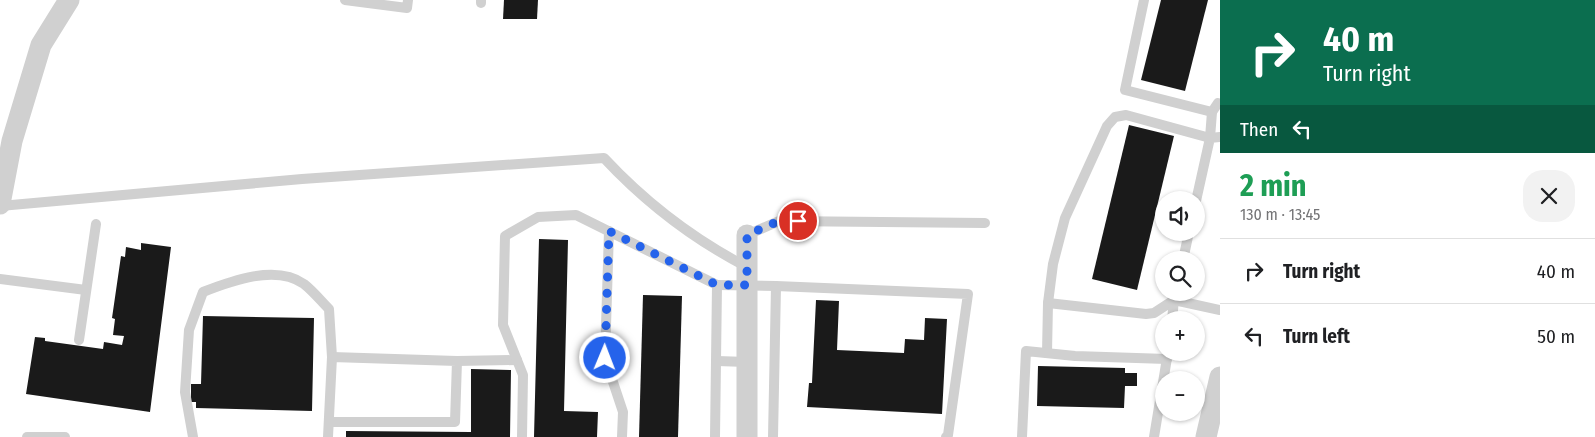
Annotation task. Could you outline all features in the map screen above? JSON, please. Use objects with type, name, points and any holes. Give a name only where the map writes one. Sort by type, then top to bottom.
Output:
[{"type":"street","points":[[0,205],[6,140],[41,45],[63,1]]},
{"type":"street","points":[[747,235],[747,437]]},
{"type":"street","points":[[1206,437],[1220,377]]},
{"type":"lane","points":[[345,0],[407,8],[408,0]]},
{"type":"lane","points":[[1144,0],[1125,90],[1212,112]]},
{"type":"lane","points":[[1199,191],[1215,138],[1212,112],[1219,100]]},
{"type":"lane","points":[[1047,353],[1048,303],[1053,264],[1064,218],[1101,136],[1115,117],[1126,115],[1215,138]]},
{"type":"lane","points":[[0,205],[302,179],[604,158],[635,191],[747,276],[776,286],[968,294],[948,435],[946,437]]},
{"type":"lane","points":[[522,437],[522,375],[503,325],[505,236],[538,217],[576,215],[717,285],[747,276]]},
{"type":"lane","points":[[747,235],[779,221],[985,223]]},
{"type":"lane","points":[[79,340],[96,224]]},
{"type":"lane","points":[[609,231],[605,358],[623,412],[622,437]]},
{"type":"lane","points":[[192,437],[185,392],[188,330],[203,292],[240,277],[276,275],[303,283],[330,309],[332,357],[328,437]]},
{"type":"lane","points":[[0,279],[86,290]]},
{"type":"lane","points":[[715,437],[717,285]]},
{"type":"lane","points":[[773,437],[776,286]]},
{"type":"lane","points":[[1048,303],[1146,314],[1154,313],[1169,301]]},
{"type":"lane","points":[[1191,301],[1220,310]]},
{"type":"lane","points":[[1022,437],[1026,351],[1076,356],[1155,356]]},
{"type":"lane","points":[[332,357],[517,360]]},
{"type":"lane","points":[[329,422],[455,422],[457,360]]},
{"type":"lane","points":[[717,361],[747,362]]},
{"type":"lane","points":[[1154,437],[1167,361]]},
{"type":"lane","points":[[27,437],[65,437]]},
{"type":"building","points":[[504,0],[538,0],[537,19],[503,19]]},
{"type":"building","points":[[1161,0],[1208,0],[1185,91],[1141,80]]},
{"type":"building","points":[[1129,125],[1174,136],[1161,191],[1155,191],[1155,215],[1137,290],[1092,279]]},
{"type":"building","points":[[539,239],[568,240],[564,411],[598,412],[597,437],[534,437]]},
{"type":"building","points":[[141,243],[171,247],[150,412],[26,394],[35,337],[45,338],[45,341],[103,349],[104,342],[122,345],[124,336],[113,335],[115,319],[112,318],[121,256],[125,257],[126,247],[141,250]]},
{"type":"building","points":[[643,295],[682,296],[678,437],[639,437]]},
{"type":"building","points":[[816,300],[839,301],[837,350],[904,353],[905,339],[924,340],[925,318],[947,319],[942,414],[807,407],[809,383],[812,383]]},
{"type":"building","points":[[203,316],[314,318],[312,411],[196,408],[196,402],[191,402],[191,384],[201,384]]},
{"type":"building","points":[[1038,366],[1125,368],[1125,373],[1137,373],[1137,386],[1125,386],[1124,408],[1037,406]]},
{"type":"building","points":[[471,369],[511,370],[510,437],[346,437],[346,431],[471,432]]},
{"type":"route","points":[[605,358],[609,231],[717,285],[747,285],[747,235],[779,221],[798,221]]}]
